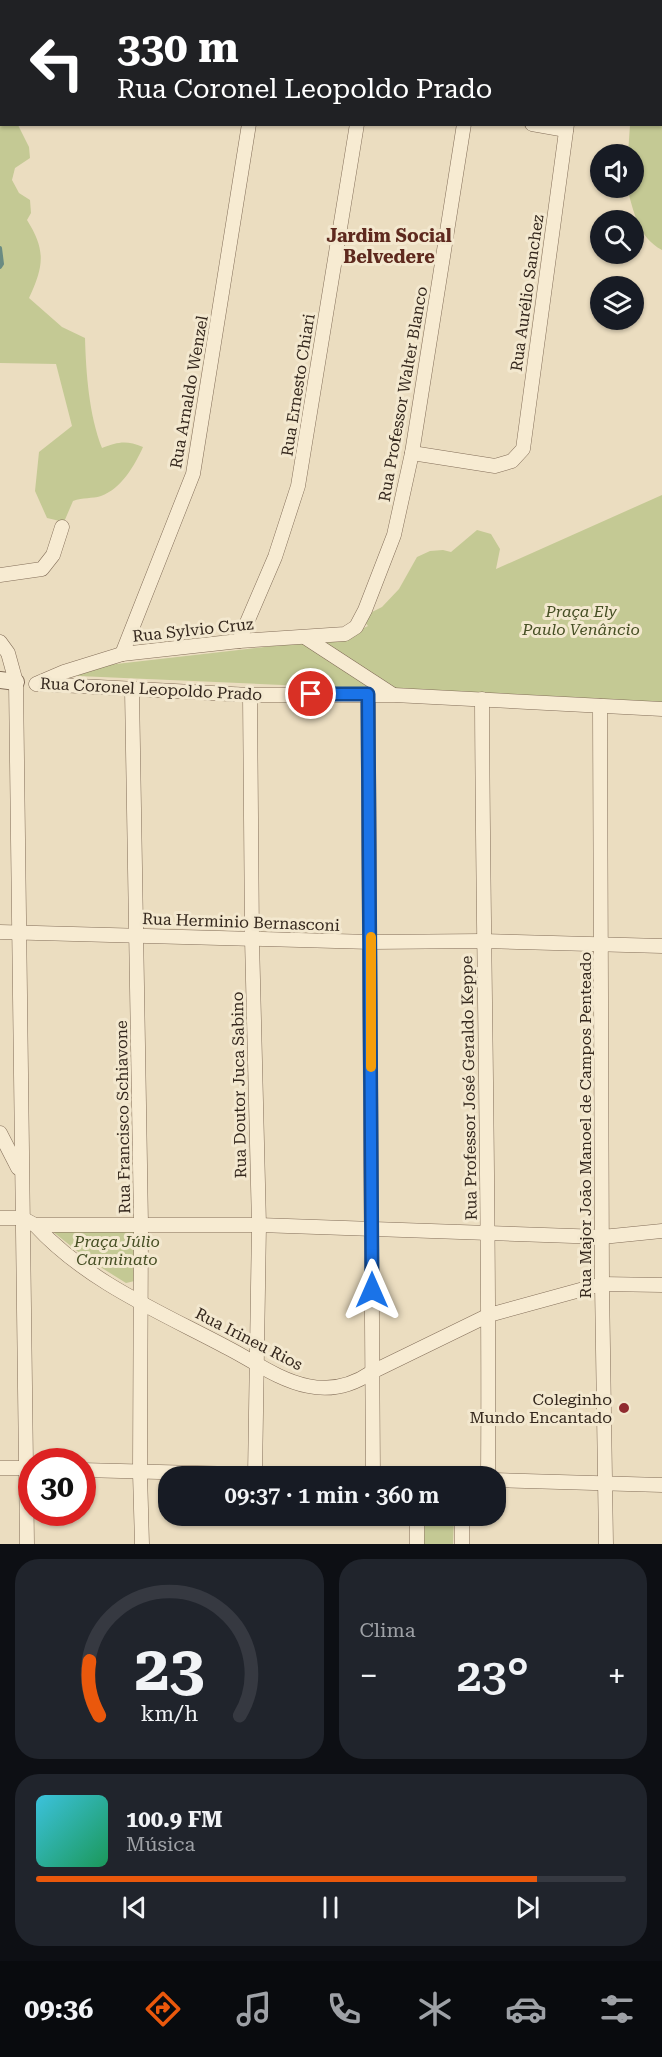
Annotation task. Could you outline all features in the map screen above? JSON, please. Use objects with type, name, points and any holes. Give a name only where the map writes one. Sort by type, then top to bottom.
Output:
[{"type":"street","name":"Rua Arnaldo Wenzel","points":[[122,654],[193,474],[249,126]]},
{"type":"street","name":"Rua Ernesto Chiari","points":[[239,641],[275,557],[298,486],[357,126]]},
{"type":"street","name":"Rua Professor Walter Blanco","points":[[356,627],[365,610],[394,535],[412,453],[464,126]]},
{"type":"street","name":"Rua Aurélio Sanchez","points":[[412,453],[495,466],[512,461],[523,449],[567,127]]},
{"type":"street","points":[[0,575],[42,569],[53,555],[62,527]]},
{"type":"street","name":"Rua Sylvio Cruz","points":[[36,684],[64,672],[122,654],[239,641],[345,634],[356,627]]},
{"type":"street","points":[[306,638],[394,696]]},
{"type":"street","points":[[0,642],[8,653],[19,932],[21,1175],[28,1448]]},
{"type":"street","name":"Rua Coronel Leopoldo Prado","points":[[8,681],[132,690],[250,695],[368,694],[662,709]]},
{"type":"street","name":"Rua Francisco Schiavone","points":[[132,690],[142,1302],[142,1544]]},
{"type":"street","points":[[368,694],[373,1466]]},
{"type":"street","name":"Rua Doutor Juca Sabino","points":[[250,695],[252,939],[259,1225],[255,1466]]},
{"type":"street","name":"Rua Professor José Geraldo Keppe","points":[[482,699],[489,1315],[488,1466]]},
{"type":"street","name":"Rua Major João Manoel de Campos Penteado","points":[[600,706],[602,1284],[606,1544]]},
{"type":"street","name":"Rua Herminio Bernasconi","points":[[0,932],[371,942],[483,941],[662,946]]},
{"type":"street","points":[[0,1133],[21,1175]]},
{"type":"street","points":[[0,1218],[22,1218],[35,1225],[259,1225],[602,1237],[662,1232]]},
{"type":"street","name":"Rua Irineu Rios","points":[[35,1225],[53,1244],[85,1268],[142,1302],[292,1381],[326,1388],[348,1385],[489,1315],[602,1284],[662,1285]]},
{"type":"street","points":[[0,1468],[18,1468]]},
{"type":"street","points":[[96,1471],[158,1473]]},
{"type":"street","points":[[506,1480],[662,1485]]},
{"type":"street","points":[[27,1526],[27,1544]]},
{"type":"street","points":[[417,1526],[417,1544]]},
{"type":"street","points":[[462,1526],[462,1544]]},
{"type":"green space","points":[[0,126],[18,126],[29,147],[30,158],[15,168],[12,180],[19,193],[30,200],[31,213],[27,220],[37,240],[41,258],[38,277],[29,298],[62,327],[85,338],[91,408],[102,448],[122,443],[132,443],[143,447],[131,469],[115,488],[101,496],[73,501],[64,522],[47,518],[35,491],[39,452],[72,426],[56,364],[0,363]]},
{"type":"green space","points":[[630,126],[662,126],[662,250],[644,234],[644,210],[634,210],[630,198],[644,198],[644,144],[629,144]]},
{"type":"green space","name":"Praça Ely Paulo Venâncio","points":[[662,495],[662,707],[440,692],[78,676],[78,671],[90,667],[342,638],[368,626],[364,621],[370,613],[382,607],[399,589],[417,557],[430,551],[451,552],[477,530],[491,534],[500,549],[496,569]]},
{"type":"green space","name":"Praça Júlio Carminato","points":[[135,1227],[139,1280],[126,1283],[86,1258],[52,1231]]},
{"type":"green space","points":[[425,1526],[454,1526],[453,1544],[424,1544]]},
{"type":"waterway","points":[[0,248],[2,264],[0,267]]},
{"type":"slow traffic","points":[[371,937],[371,1067]]},
{"type":"place","name":"Coleginho Mundo Encantado","points":[[624,1408]]},
{"type":"district","name":"Jardim Social Belvedere","points":[[389,245]]},
{"type":"route","points":[[311,694],[368,694],[372,1290]]}]
